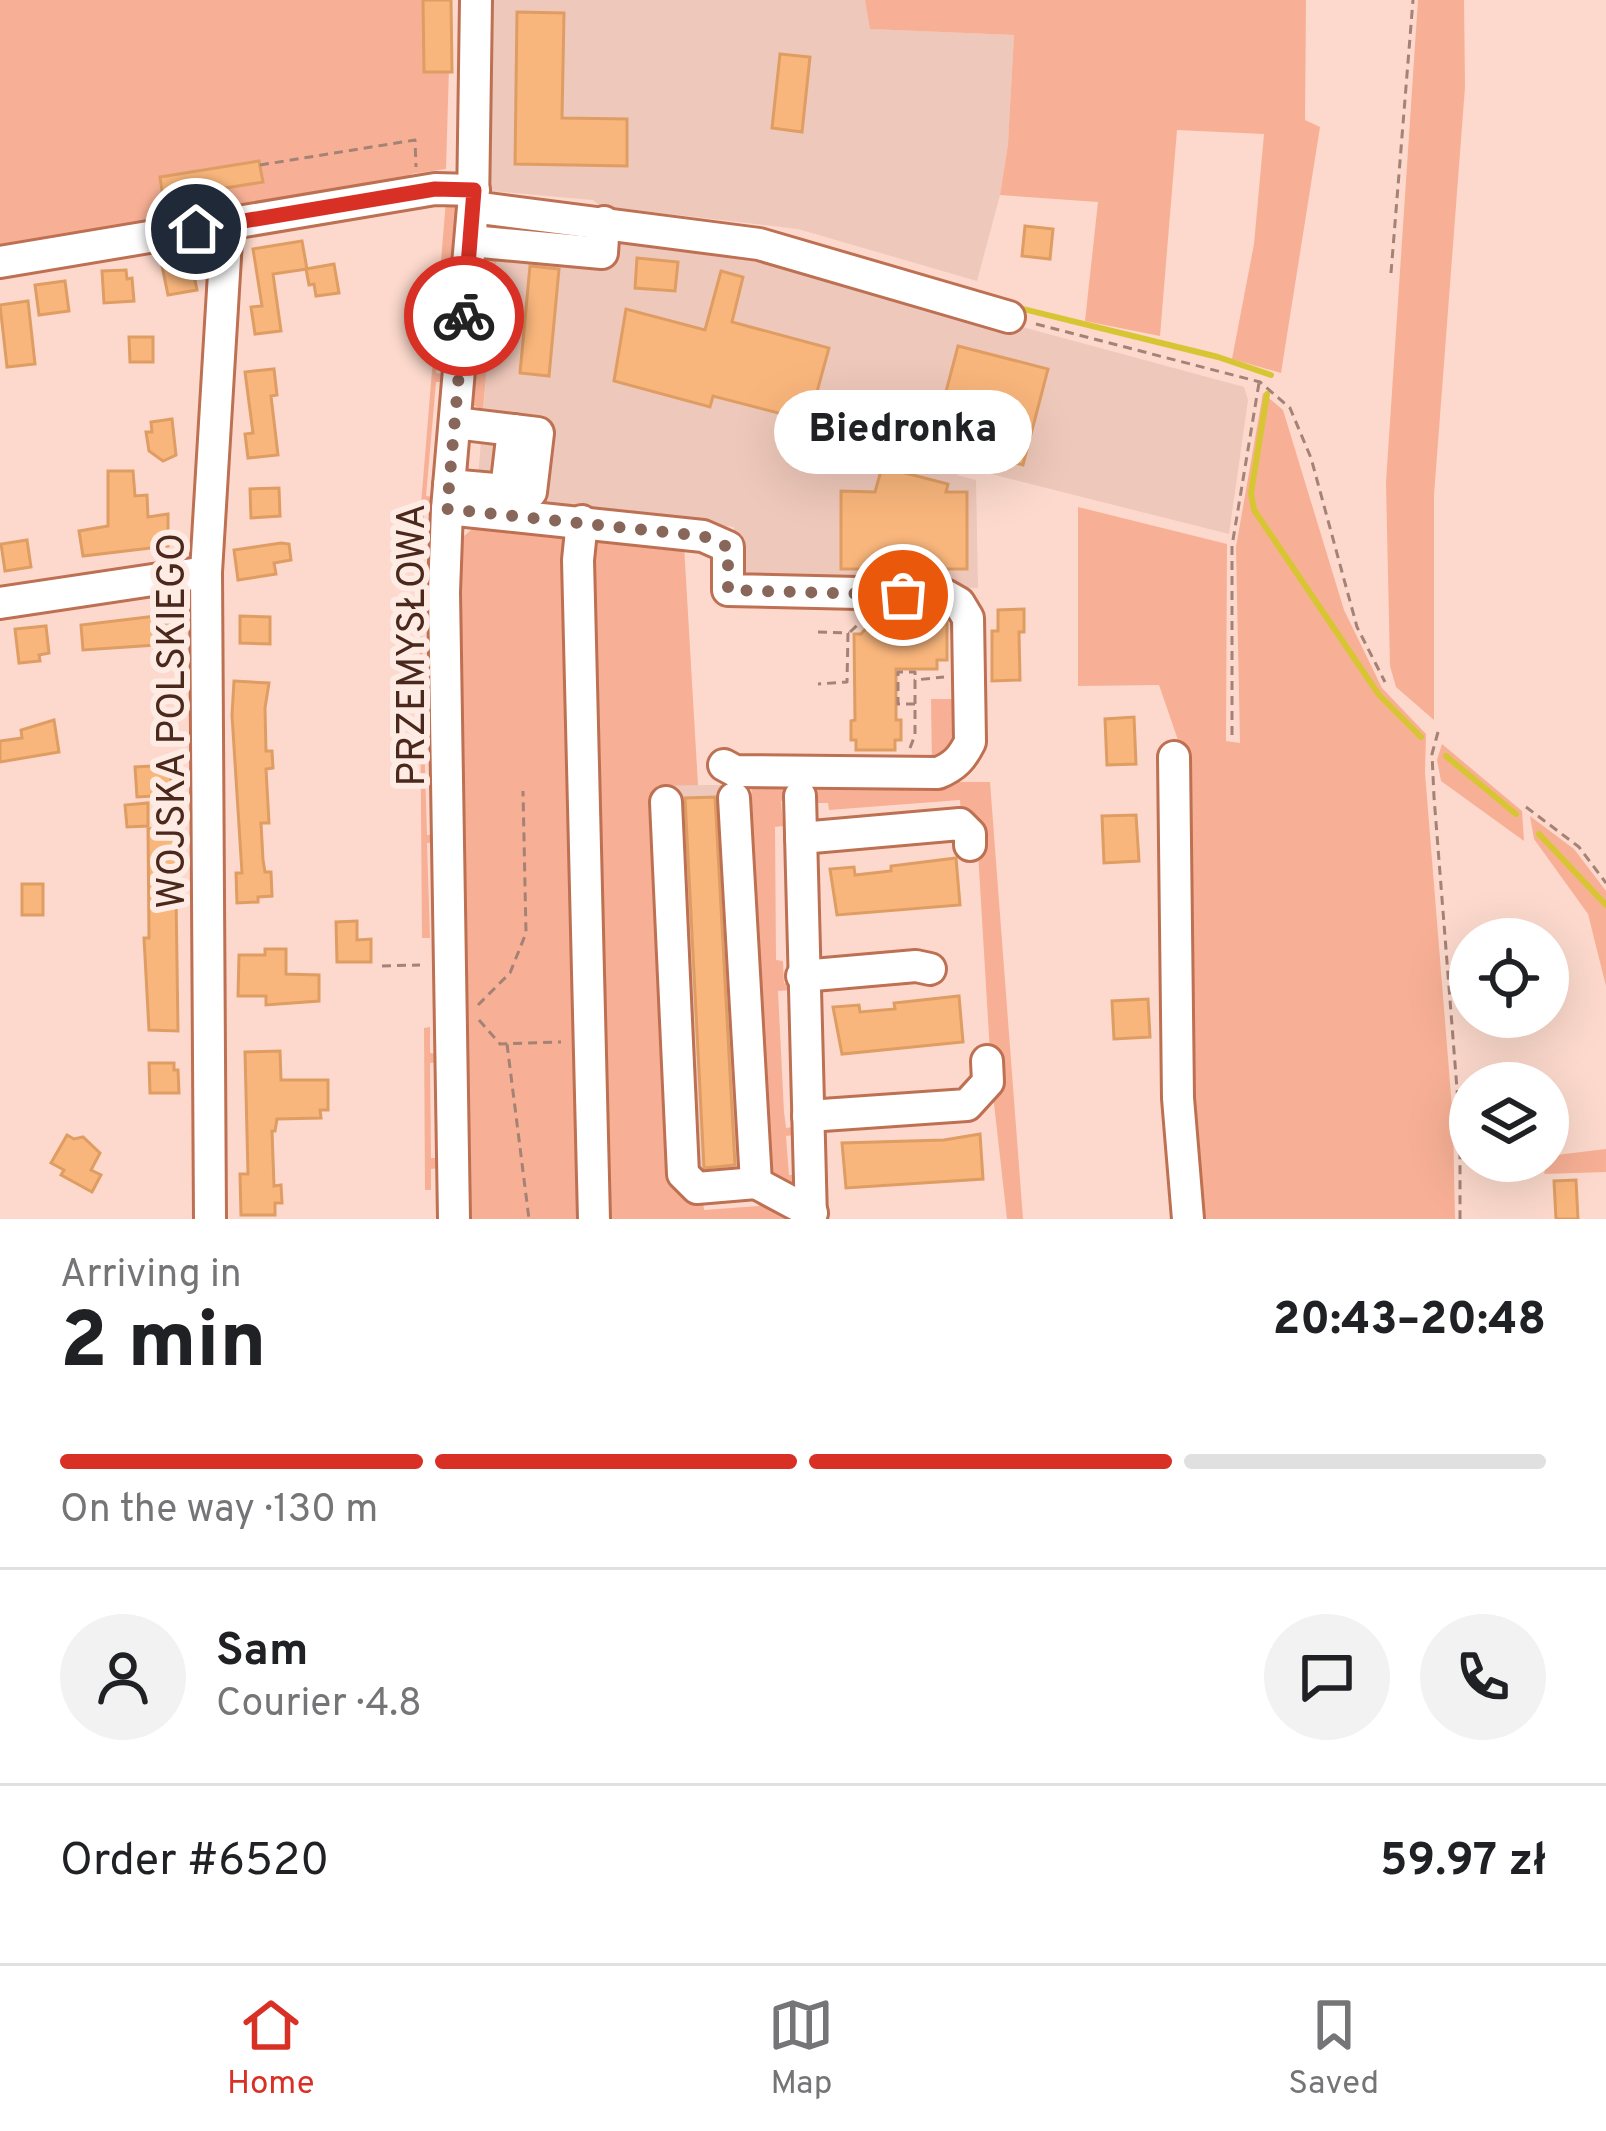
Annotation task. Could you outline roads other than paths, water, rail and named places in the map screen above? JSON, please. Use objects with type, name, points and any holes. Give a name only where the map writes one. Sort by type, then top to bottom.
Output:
[{"type":"street","name":"PRZEMYSŁOWA","points":[[454,1219],[444,592],[466,424],[476,0]]},
{"type":"street","points":[[0,262],[435,189],[604,222],[759,244],[1009,317]]},
{"type":"street","points":[[471,241],[602,253],[604,222]]},
{"type":"street","name":"WOJSKA POLSKIEGO","points":[[210,1219],[206,572],[227,224]]},
{"type":"street","points":[[457,494],[506,490],[538,433],[466,424]]},
{"type":"street","points":[[457,494],[582,521],[685,532],[715,541],[728,547],[728,590],[945,596],[959,603],[968,618],[970,742],[951,767],[938,772],[886,773],[735,771],[724,766]]},
{"type":"street","points":[[582,521],[578,560],[594,1219]]},
{"type":"street","points":[[0,603],[206,572]]},
{"type":"street","points":[[1174,758],[1178,1098],[1187,1219]]},
{"type":"street","points":[[800,796],[811,1216]]},
{"type":"street","points":[[734,798],[756,1183]]},
{"type":"street","points":[[666,802],[683,1174],[697,1188],[756,1183],[811,1216]]},
{"type":"street","points":[[801,838],[960,824],[970,834],[970,844]]},
{"type":"street","points":[[802,976],[916,966],[930,969]]},
{"type":"street","points":[[808,1116],[967,1105],[988,1082],[986,1061]]},
{"type":"waterway","points":[[1015,307],[1218,357],[1271,375]]},
{"type":"waterway","points":[[1267,394],[1251,493],[1254,510],[1379,695],[1421,737]]},
{"type":"waterway","points":[[1446,756],[1516,814]]},
{"type":"waterway","points":[[1539,834],[1606,905]]},
{"type":"place","name":"Biedronka","points":[[903,595]]}]
